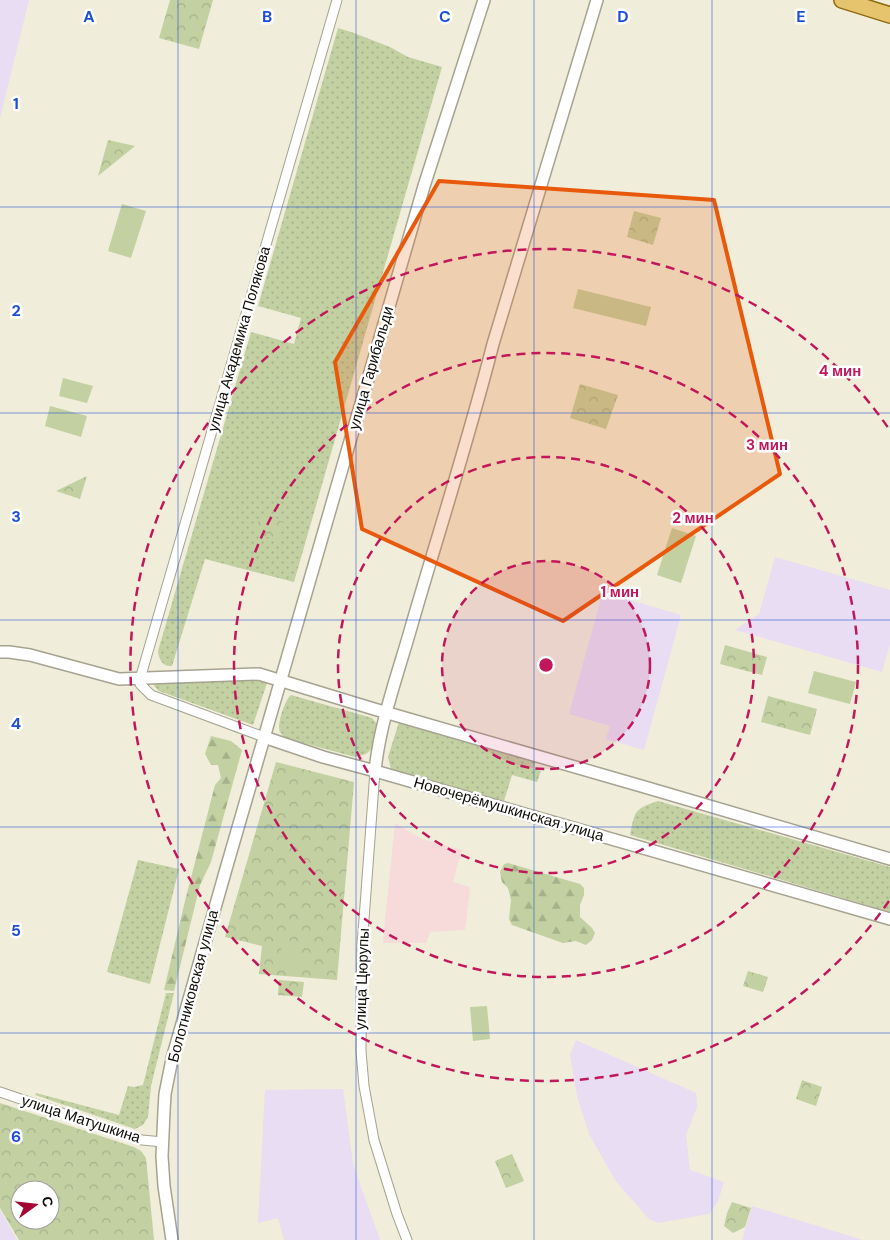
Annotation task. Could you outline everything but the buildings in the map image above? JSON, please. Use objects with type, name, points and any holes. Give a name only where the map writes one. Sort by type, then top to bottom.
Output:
[{"type":"main road","points":[[842,0],[890,15]]},
{"type":"street","name":"улица Академика Полякова","points":[[140,679],[337,0]]},
{"type":"street","name":"улица Гарибальди","points":[[264,738],[424,186],[484,0]]},
{"type":"street","points":[[387,712],[493,344],[597,0]]},
{"type":"street","points":[[0,652],[30,655],[118,680],[253,674],[266,676],[890,859]]},
{"type":"street","name":"Новочерёмушкинская улица","points":[[140,679],[140,684],[151,695],[264,738],[323,757],[375,770],[890,919]]},
{"type":"street","name":"улица Цюрупы","points":[[387,712],[375,770],[362,946],[361,1051],[364,1086],[374,1140],[407,1240]]},
{"type":"street","name":"Болотниковская улица","points":[[172,1240],[164,1186],[163,1142],[166,1094],[172,1059],[264,738]]},
{"type":"street","name":"улица Матушкина","points":[[0,1092],[132,1137],[163,1142]]},
{"type":"highlighted area","points":[[439,181],[714,200],[780,474],[563,621],[362,529],[335,362]]},
{"type":"shaded area","points":[[0,0],[29,0],[0,118]]},
{"type":"shaded area","points":[[775,557],[890,590],[890,644],[882,672],[735,630],[759,614]]},
{"type":"shaded area","points":[[603,592],[681,615],[644,750],[606,739],[610,726],[569,714]]},
{"type":"shaded area","points":[[395,823],[422,839],[462,850],[453,882],[470,887],[465,930],[430,932],[426,943],[383,943]]},
{"type":"shaded area","points":[[576,1040],[696,1093],[697,1107],[686,1135],[690,1170],[724,1182],[718,1201],[709,1214],[658,1223],[649,1219],[615,1180],[589,1134],[577,1096],[570,1055]]},
{"type":"shaded area","points":[[343,1089],[353,1164],[380,1240],[284,1240],[278,1218],[258,1223],[265,1090]]},
{"type":"shaded area","points":[[752,1206],[824,1228],[863,1240],[742,1240]]},
{"type":"shaded area","points":[[0,1210],[17,1240],[0,1240]]},
{"type":"green space","points":[[170,0],[213,0],[199,49],[159,38]]},
{"type":"green space","points":[[338,28],[390,47],[408,57],[442,67],[294,582],[205,559],[172,666],[169,666],[162,662],[158,651],[251,332],[294,344],[301,318],[258,306]]},
{"type":"green space","points":[[108,140],[135,146],[98,176]]},
{"type":"green space","points":[[122,204],[146,211],[131,258],[108,251]]},
{"type":"green space","points":[[634,211],[661,218],[653,245],[627,237]]},
{"type":"green space","points":[[578,289],[651,307],[646,326],[573,308]]},
{"type":"green space","points":[[63,378],[93,386],[87,403],[59,396]]},
{"type":"green space","points":[[580,384],[618,395],[606,429],[570,418]]},
{"type":"green space","points":[[50,406],[87,416],[81,437],[45,426]]},
{"type":"green space","points":[[87,476],[80,499],[56,491]]},
{"type":"green space","points":[[260,515],[284,522],[279,540],[255,533]]},
{"type":"green space","points":[[672,528],[696,536],[681,583],[657,575]]},
{"type":"green space","points":[[725,645],[767,657],[762,675],[720,664]]},
{"type":"green space","points":[[814,671],[856,682],[850,704],[808,693]]},
{"type":"green space","points":[[253,680],[267,683],[253,725],[159,691],[154,686],[160,682]]},
{"type":"green space","points":[[291,695],[372,718],[378,725],[374,747],[366,754],[355,757],[285,738],[282,735],[279,724],[285,705]]},
{"type":"green space","points":[[768,696],[817,709],[810,735],[761,722]]},
{"type":"green space","points":[[399,722],[536,760],[534,769],[541,771],[537,782],[512,775],[504,801],[391,769],[388,757]]},
{"type":"green space","points":[[211,736],[231,741],[242,750],[211,862],[200,885],[174,991],[164,990],[215,785],[221,778],[218,765],[211,765],[205,754]]},
{"type":"green space","points":[[276,762],[354,782],[337,980],[259,974],[262,946],[225,937]]},
{"type":"green space","points":[[658,801],[890,867],[890,912],[630,835],[637,812],[644,806]]},
{"type":"green space","points":[[138,860],[179,869],[150,984],[107,972]]},
{"type":"green space","points":[[508,863],[580,884],[584,888],[584,895],[580,905],[580,917],[595,933],[592,940],[586,945],[576,941],[563,943],[512,925],[509,919],[511,900],[508,888],[502,882],[500,872],[504,864]]},
{"type":"green space","points":[[282,940],[301,942],[298,972],[279,970]]},
{"type":"green space","points":[[748,971],[768,977],[763,992],[743,986]]},
{"type":"green space","points":[[279,980],[304,982],[302,997],[278,995]]},
{"type":"green space","points":[[166,993],[174,993],[151,1086],[148,1117],[143,1125],[135,1129],[35,1095],[36,1093],[119,1115],[128,1086],[143,1085]]},
{"type":"green space","points":[[487,1006],[490,1039],[473,1041],[470,1007]]},
{"type":"green space","points":[[802,1080],[822,1087],[816,1106],[796,1099]]},
{"type":"green space","points":[[0,1103],[134,1147],[141,1151],[146,1158],[154,1240],[19,1240],[13,1230],[60,1230],[60,1180],[10,1180],[10,1225],[0,1208]]},
{"type":"green space","points":[[512,1154],[524,1181],[506,1188],[495,1161]]},
{"type":"green space","points":[[732,1202],[751,1208],[745,1227],[733,1233],[724,1226]]}]
